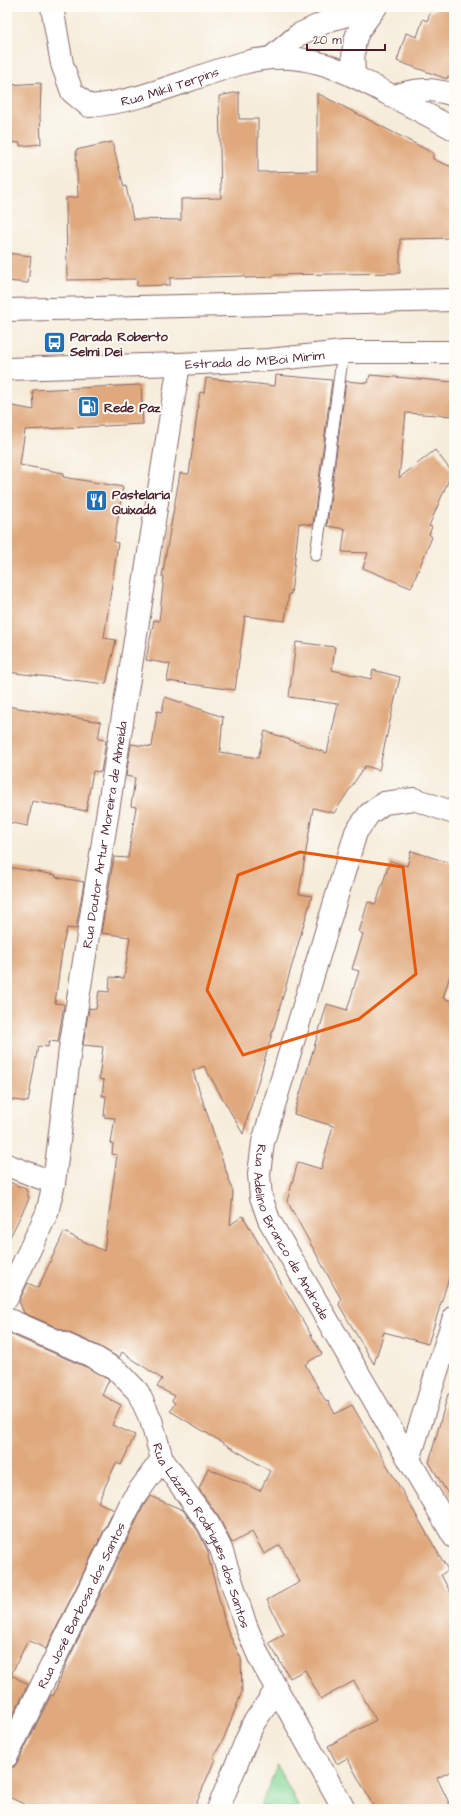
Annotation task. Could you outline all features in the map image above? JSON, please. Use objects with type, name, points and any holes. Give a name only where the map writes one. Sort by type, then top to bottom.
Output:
[{"type":"street","name":"Rua Mikil Terpins","points":[[52,7],[62,64],[72,92],[89,106],[111,104],[143,97],[244,62],[271,58],[302,58],[328,64],[354,76],[454,129]]},
{"type":"street","points":[[271,58],[298,35],[330,20],[376,7]]},
{"type":"street","points":[[354,76],[352,48],[358,31],[376,7]]},
{"type":"street","points":[[393,96],[406,91],[419,89],[434,90],[454,95]]},
{"type":"street","points":[[7,310],[454,300]]},
{"type":"street","name":"Estrada do M'Boi Mirim","points":[[7,369],[269,360],[343,352],[454,352]]},
{"type":"street","name":"Rua Doutor Artur Moreira de Almeida","points":[[7,1298],[47,1213],[54,1183],[70,1049],[179,364]]},
{"type":"street","name":"Rua Adelino Branco de Andrade","points":[[454,813],[414,799],[384,803],[369,814],[356,832],[263,1142],[258,1174],[261,1197],[269,1220],[454,1537]]},
{"type":"street","points":[[7,1165],[54,1183]]},
{"type":"street","points":[[409,1460],[454,1317]]},
{"type":"street","name":"Rua Lázaro Rodrigues dos Santos","points":[[7,1319],[94,1357],[119,1372],[138,1392],[151,1420],[162,1459],[205,1519],[221,1549],[246,1626],[260,1659],[344,1809]]},
{"type":"street","name":"Rua José Barbosa dos Santos","points":[[7,1756],[133,1499],[162,1459]]},
{"type":"street","points":[[218,1809],[253,1724],[276,1690]]},
{"type":"lane","points":[[316,556],[343,352]]},
{"type":"highlighted area","points":[[300,852],[403,867],[416,974],[359,1019],[243,1055],[207,990],[238,875]]},
{"type":"green space","points":[[277,1766],[300,1809],[259,1809]]},
{"type":"building","points":[[443,7],[454,7],[454,78],[448,76],[447,79],[397,61],[406,33],[417,37],[423,19],[427,21],[431,11]]},
{"type":"building","points":[[41,83],[41,144],[20,146],[20,143],[7,142],[7,85]]},
{"type":"building","points":[[239,92],[239,119],[258,119],[258,172],[317,171],[317,93],[433,153],[433,159],[454,168],[454,238],[400,239],[400,273],[273,275],[273,277],[245,278],[245,276],[170,278],[170,285],[137,286],[137,279],[67,280],[66,198],[78,197],[76,150],[112,142],[124,187],[126,186],[133,219],[181,220],[181,199],[221,198],[219,96]]},
{"type":"building","points":[[7,253],[31,256],[28,283],[7,281]]},
{"type":"building","points":[[276,375],[332,380],[313,525],[299,523],[291,594],[289,594],[285,621],[245,616],[235,690],[167,681],[170,664],[146,660],[154,620],[159,621],[164,577],[162,577],[180,473],[189,474],[200,392],[204,393],[206,378],[275,386]]},
{"type":"building","points":[[370,375],[454,382],[454,416],[406,413],[399,478],[435,450],[452,472],[429,526],[432,527],[429,534],[432,537],[411,588],[363,568],[368,553],[342,552],[345,529],[327,526],[346,381],[368,383]]},
{"type":"building","points":[[141,385],[143,424],[25,430],[20,465],[64,473],[63,477],[123,487],[114,542],[118,543],[104,638],[116,640],[106,684],[7,672],[7,489],[10,470],[7,470],[7,405],[34,410],[33,390]]},
{"type":"building","points":[[296,642],[335,647],[332,670],[371,679],[373,670],[400,677],[379,770],[365,766],[334,813],[313,808],[299,894],[312,896],[243,1134],[204,1066],[193,1071],[233,1192],[230,1225],[243,1216],[322,1354],[305,1364],[326,1402],[328,1401],[335,1414],[352,1405],[448,1570],[441,1575],[454,1599],[454,1770],[437,1778],[452,1809],[375,1809],[347,1758],[337,1764],[328,1746],[376,1720],[354,1681],[321,1699],[305,1670],[290,1678],[269,1643],[284,1634],[267,1600],[300,1582],[280,1545],[264,1554],[252,1532],[232,1543],[219,1518],[199,1489],[208,1468],[260,1491],[270,1471],[170,1411],[175,1403],[172,1401],[175,1396],[157,1387],[162,1379],[122,1352],[119,1358],[99,1346],[24,1313],[19,1301],[28,1283],[38,1288],[64,1232],[104,1251],[117,1155],[112,1154],[113,1144],[111,1143],[115,1118],[104,1117],[106,1096],[102,1096],[104,1080],[99,1079],[103,1047],[83,1045],[89,1008],[96,1009],[99,991],[109,992],[110,977],[124,978],[130,937],[101,933],[114,857],[128,858],[136,807],[131,806],[135,778],[126,776],[131,744],[152,747],[157,711],[162,712],[165,697],[223,717],[220,752],[258,758],[265,731],[327,753],[338,704],[289,697]]},
{"type":"building","points":[[7,706],[101,722],[98,739],[106,740],[101,772],[93,771],[86,811],[32,801],[28,826],[7,822]]},
{"type":"building","points":[[411,851],[454,864],[454,962],[443,998],[454,1002],[454,1262],[428,1344],[384,1332],[374,1364],[339,1305],[341,1299],[287,1201],[298,1162],[321,1169],[333,1126],[294,1114],[327,1004],[347,1010],[359,971],[352,969],[363,934],[359,932],[368,902],[376,904],[390,861],[407,866]]},
{"type":"building","points":[[7,867],[56,875],[55,877],[84,882],[76,929],[67,928],[63,944],[55,1003],[64,1004],[58,1042],[49,1041],[48,1047],[38,1046],[28,1102],[7,1099]]},
{"type":"building","points":[[7,1181],[26,1189],[29,1199],[7,1243]]},
{"type":"building","points":[[10,1334],[88,1368],[109,1380],[102,1395],[121,1405],[112,1425],[135,1435],[121,1465],[116,1463],[98,1502],[114,1510],[46,1649],[28,1640],[11,1675],[28,1684],[7,1728],[7,1335]]},
{"type":"building","points":[[448,1394],[454,1395],[454,1504],[429,1462]]},
{"type":"building","points":[[150,1496],[183,1510],[198,1531],[209,1554],[208,1556],[227,1630],[241,1658],[242,1692],[224,1738],[213,1758],[215,1759],[194,1809],[34,1809],[7,1796],[7,1768],[14,1767],[18,1762],[51,1695],[53,1696],[68,1660],[144,1505]]},
{"type":"place","name":"Parada Roberto Selmi Dei","points":[[55,343]]},
{"type":"place","name":"Rede Paz","points":[[88,407]]},
{"type":"place","name":"Pastelaria Quixadá","points":[[96,501]]}]
